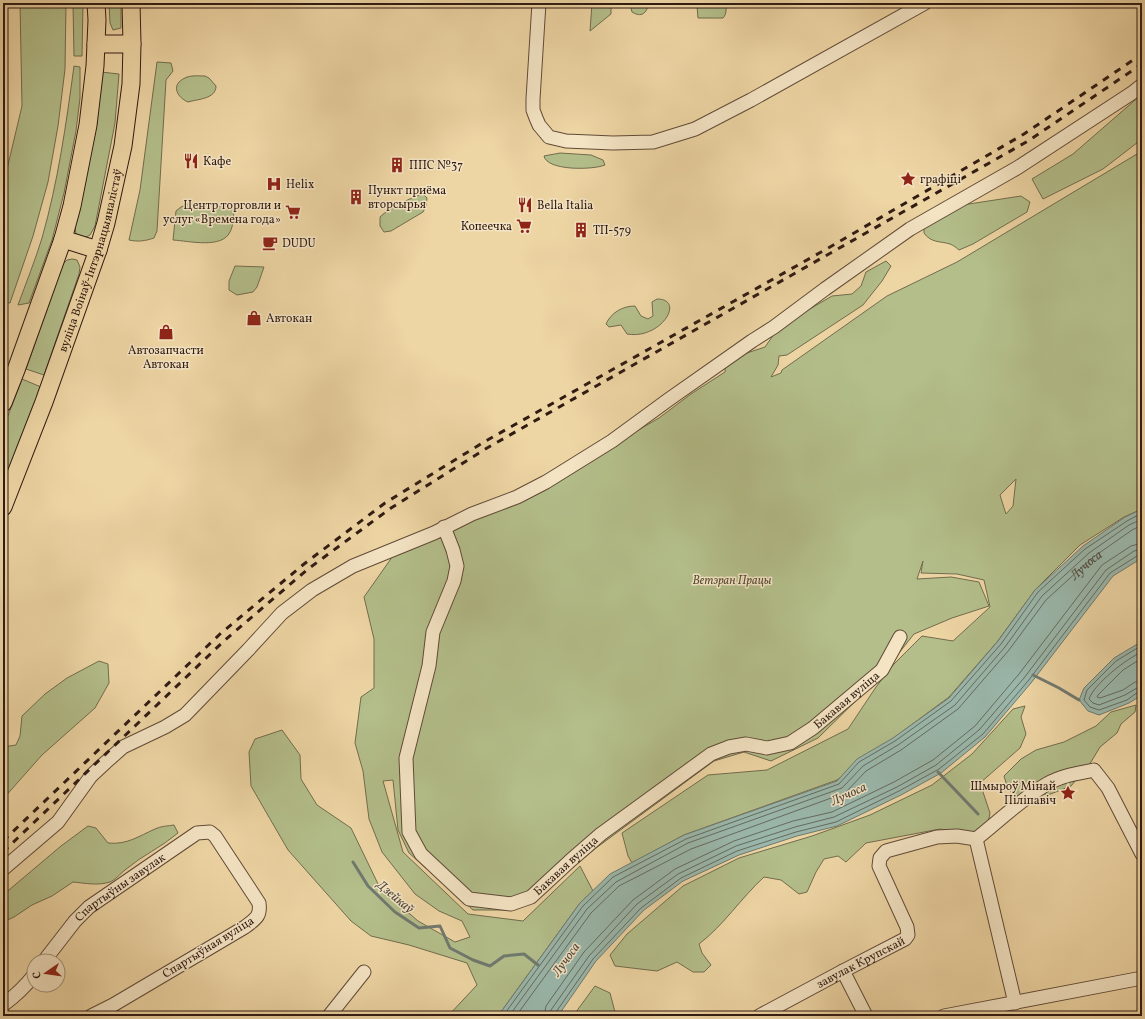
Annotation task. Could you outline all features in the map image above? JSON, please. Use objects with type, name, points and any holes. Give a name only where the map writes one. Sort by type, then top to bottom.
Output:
[{"type":"main road","points":[[3,403],[63,239],[72,206],[88,125],[95,66],[97,20],[96,3]]},
{"type":"main road","name":"вуліца Воінаў-Інтэрнацыяналістаў","points":[[3,507],[44,402],[98,250],[106,223],[123,146],[131,84],[132,44],[130,3]]},
{"type":"main road","points":[[96,44],[132,44]]},
{"type":"main road","points":[[63,239],[98,250]]},
{"type":"street","points":[[539,3],[533,99],[533,110],[539,125],[549,136],[566,141],[613,143],[653,142],[695,128],[751,100],[926,3]]},
{"type":"street","points":[[3,869],[58,822],[91,776],[123,747],[165,727],[185,715],[228,672],[282,613],[312,590],[353,566],[434,533],[472,514],[517,497],[546,482],[612,441],[904,234],[935,214],[1017,168],[1142,85]]},
{"type":"street","name":"Бакавая вуліца","points":[[444,527],[453,550],[457,566],[454,581],[433,632],[429,666],[406,758],[409,832],[421,854],[469,899],[511,904],[530,897],[601,834],[711,754],[746,744],[767,748],[796,739],[814,728],[882,670],[900,637]]},
{"type":"street","points":[[1014,1003],[976,839],[1018,804],[1048,784],[1072,774],[1094,770],[1108,788],[1142,854]]},
{"type":"street","name":"Спартыўны завулак","points":[[50,953],[70,926],[85,910],[197,833],[210,832]]},
{"type":"street","name":"Спартыўная вуліца","points":[[91,1016],[113,1005],[245,927],[258,916],[261,911],[259,903],[216,836],[210,832]]},
{"type":"street","name":"завулак Крупскай","points":[[759,1016],[904,939],[908,935],[907,927],[879,866],[880,858],[886,851],[937,837],[957,836],[976,839]]},
{"type":"street","points":[[843,971],[866,1016]]},
{"type":"street","points":[[328,1016],[364,972]]},
{"type":"street","points":[[944,1016],[1142,978]]},
{"type":"street","points":[[3,1005],[15,996],[26,983]]},
{"type":"green space","points":[[20,3],[66,3],[65,69],[58,126],[48,182],[33,236],[10,303],[3,302],[3,186],[22,106]]},
{"type":"green space","points":[[73,3],[83,3],[82,56],[74,56]]},
{"type":"green space","points":[[109,3],[121,3],[121,28],[113,30],[110,23]]},
{"type":"green space","points":[[592,3],[611,3],[611,14],[590,31]]},
{"type":"green space","points":[[612,3],[726,3],[726,11],[723,18],[698,18],[697,6],[649,4],[643,14],[638,15],[632,12],[630,4]]},
{"type":"green space","points":[[157,62],[171,63],[173,71],[166,80],[157,231],[154,238],[142,241],[132,241],[129,240],[140,190]]},
{"type":"green space","points":[[74,66],[80,67],[80,98],[76,131],[64,193],[52,240],[29,303],[18,305],[39,247],[53,196],[65,132]]},
{"type":"green space","points":[[101,72],[119,74],[115,123],[95,226],[90,235],[83,237],[76,234],[75,227],[97,123]]},
{"type":"green space","points":[[189,76],[205,76],[209,78],[216,86],[213,94],[188,102],[180,97],[177,87],[181,81]]},
{"type":"green space","points":[[1142,94],[1142,139],[1103,169],[1043,199],[1032,179],[1073,154]]},
{"type":"green space","name":"Ветэран Працы","points":[[1142,151],[1142,509],[1124,517],[1080,545],[1035,590],[997,642],[949,697],[837,780],[684,835],[632,863],[628,856],[622,833],[708,775],[767,770],[848,729],[876,687],[894,664],[922,636],[953,641],[990,607],[984,580],[957,574],[921,573],[923,561],[917,579],[951,577],[979,582],[989,606],[952,618],[914,634],[880,677],[818,738],[771,761],[744,752],[714,761],[596,848],[531,902],[509,910],[473,910],[409,853],[398,830],[393,780],[383,781],[403,852],[468,914],[523,921],[580,866],[593,891],[580,903],[498,1016],[448,1016],[477,985],[467,963],[409,945],[371,936],[351,921],[288,850],[251,786],[249,752],[255,739],[282,730],[300,755],[301,779],[317,805],[351,828],[380,888],[418,921],[455,942],[470,937],[462,921],[439,911],[415,894],[382,852],[369,819],[363,771],[355,743],[361,697],[374,688],[374,639],[364,597],[395,553],[604,450],[659,418],[691,394],[725,372],[726,360],[765,347],[779,327],[832,296],[852,294],[861,286],[866,272],[886,261],[891,266],[882,281],[863,305],[787,355],[779,356],[778,365],[771,377],[781,373],[782,370],[887,296],[957,262]],"holes":[[[1016,479],[1013,506],[1006,514],[1000,495]]]},
{"type":"green space","points":[[560,153],[591,155],[603,160],[605,165],[591,168],[561,167],[547,161],[544,156]]},
{"type":"green space","points":[[423,194],[427,198],[426,206],[423,212],[391,231],[384,232],[380,226],[380,217],[400,204]]},
{"type":"green space","points":[[1021,196],[1030,202],[1027,212],[973,244],[959,250],[950,244],[930,239],[924,233],[924,225],[956,206]]},
{"type":"green space","points":[[188,204],[234,207],[233,223],[230,232],[220,241],[213,242],[204,243],[173,240],[176,211]]},
{"type":"green space","points":[[67,260],[77,260],[80,267],[79,274],[44,375],[26,369],[63,264]]},
{"type":"green space","points":[[235,266],[264,267],[257,287],[253,292],[237,295],[229,290],[229,281]]},
{"type":"green space","points":[[657,299],[665,301],[669,305],[669,312],[666,319],[659,326],[650,331],[639,334],[627,334],[621,325],[609,327],[606,324],[614,313],[630,306],[635,306],[641,316],[648,319],[653,316],[652,302]]},
{"type":"green space","points":[[22,379],[41,387],[3,483],[3,429]]},
{"type":"green space","points":[[99,661],[108,664],[109,683],[95,708],[42,755],[3,799],[3,747],[16,745],[20,736],[22,716],[45,694],[67,678]]},
{"type":"green space","points":[[1136,705],[1135,712],[1121,724],[1117,733],[1100,747],[1091,762],[1071,786],[1048,795],[1033,791],[1018,797],[1008,789],[1004,776],[1021,759],[1036,750],[1064,742],[1096,726],[1111,712]]},
{"type":"green space","points":[[1025,706],[1021,717],[1026,734],[1020,748],[980,783],[990,813],[987,828],[969,834],[940,829],[866,843],[846,862],[838,856],[824,859],[807,892],[799,894],[781,880],[764,877],[708,937],[699,944],[702,953],[711,965],[704,972],[693,972],[677,962],[657,971],[615,966],[610,955],[627,934],[683,886],[739,858],[812,836],[870,815],[932,785],[972,754],[1013,709]]},
{"type":"green space","points":[[174,825],[178,833],[131,865],[112,881],[96,884],[73,882],[52,896],[32,905],[14,917],[3,922],[3,895],[61,846],[88,826],[96,828],[108,843],[121,843],[160,827]]},
{"type":"green space","points":[[595,986],[610,993],[615,1012],[614,1016],[573,1016]]},
{"type":"water","name":"Лучоса","points":[[1142,509],[1142,558],[1113,576],[1031,683],[985,737],[941,773],[901,795],[837,826],[797,836],[739,855],[683,881],[644,910],[596,961],[558,1016],[498,1016],[580,903],[610,874],[684,835],[837,781],[857,759],[893,738],[949,698],[998,641],[1035,590],[1083,546],[1125,517]]},
{"type":"water","points":[[1139,643],[1142,643],[1142,695],[1129,703],[1099,715],[1088,711],[1079,700],[1084,688],[1114,658]]},
{"type":"waterway","points":[[1033,675],[1079,700]]},
{"type":"waterway","points":[[938,772],[978,814]]},
{"type":"waterway","name":"Дзейкаў","points":[[353,862],[368,886],[395,912],[419,928],[440,926],[450,948],[473,960],[490,966],[504,956],[524,954],[538,965]]},
{"type":"railway","points":[[3,841],[220,634],[304,564],[385,503],[484,442],[830,247],[1024,134],[1142,54]]},
{"type":"railway","points":[[3,852],[225,640],[308,569],[391,508],[487,448],[1028,141],[1142,64]]},
{"type":"place","name":"Кафе","points":[[191,161]]},
{"type":"place","name":"ППС №37","points":[[397,165]]},
{"type":"place","name":"графіці","points":[[908,179]]},
{"type":"place","name":"Helix","points":[[274,184]]},
{"type":"place","name":"Пункт приёма вторсырья","points":[[356,197]]},
{"type":"place","name":"Bella Italia","points":[[525,205]]},
{"type":"place","name":"Центр торговли и услуг «Времена года»","points":[[293,212]]},
{"type":"place","name":"Копеечка","points":[[524,226]]},
{"type":"place","name":"ТП-579","points":[[581,230]]},
{"type":"place","name":"DUDU","points":[[270,243]]},
{"type":"place","name":"Автокан","points":[[254,318]]},
{"type":"place","name":"Автозапчасти Автокан","points":[[166,332]]},
{"type":"place","name":"Шмыроў Мінай Піліпавіч","points":[[1068,793]]}]
